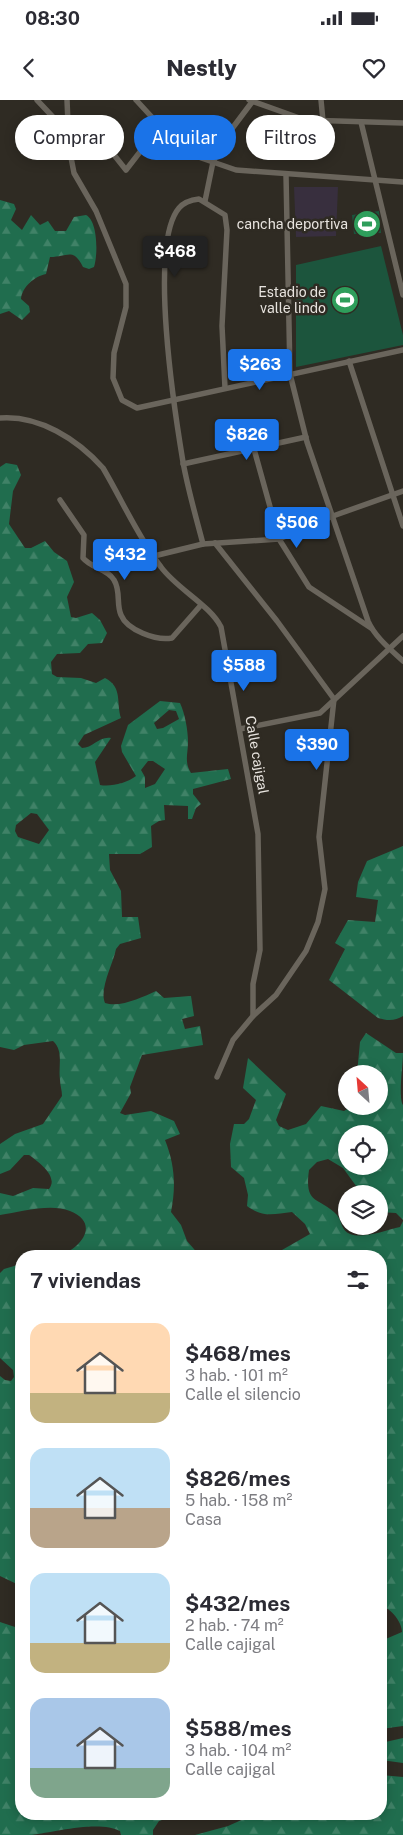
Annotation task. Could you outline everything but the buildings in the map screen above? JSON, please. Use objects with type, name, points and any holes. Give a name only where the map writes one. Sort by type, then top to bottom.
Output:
[{"type":"street","points":[[37,100],[51,115]]},
{"type":"street","points":[[67,100],[67,115]]},
{"type":"street","points":[[136,100],[150,115]]},
{"type":"street","points":[[321,100],[322,115]]},
{"type":"street","points":[[205,200],[212,162],[250,101],[291,115]]},
{"type":"street","points":[[335,121],[403,123]]},
{"type":"street","points":[[361,122],[403,295]]},
{"type":"street","points":[[72,160],[74,173],[96,211],[126,284],[126,307],[114,353],[113,378],[122,400],[137,408],[403,350]]},
{"type":"street","points":[[118,160],[126,170],[134,160]]},
{"type":"street","points":[[206,160],[236,170],[403,182]]},
{"type":"street","points":[[286,175],[290,374],[306,437],[371,628]]},
{"type":"street","points":[[202,544],[183,464],[164,306],[166,240],[178,209],[188,201],[199,199],[205,200],[225,215],[227,230],[222,326],[225,388]]},
{"type":"street","points":[[349,361],[403,526]]},
{"type":"street","name":"Calle cajigal","points":[[0,418],[18,417],[43,424],[95,458],[103,468],[154,556],[175,584],[217,618],[221,627],[258,834],[260,950],[253,984],[253,1016]]},
{"type":"street","points":[[183,464],[306,437]]},
{"type":"street","points":[[254,449],[279,539],[309,587],[371,628],[388,648],[403,661]]},
{"type":"street","points":[[154,556],[202,544],[279,539],[333,516],[403,491]]},
{"type":"street","points":[[60,500],[84,535],[83,558],[114,579],[118,591],[120,613],[129,626],[156,637],[172,638],[201,605]]},
{"type":"street","points":[[215,544],[277,621],[334,699],[319,837],[325,889],[318,922],[306,952],[276,996],[253,1016],[233,1040],[217,1077]]},
{"type":"street","points":[[240,729],[320,713],[403,636]]},
{"type":"shaded area","points":[[294,187],[338,187],[336,236],[296,237]]},
{"type":"green space","points":[[0,200],[14,204],[16,209],[11,220],[22,230],[31,215],[40,225],[48,221],[55,231],[66,231],[74,217],[86,215],[90,218],[95,231],[96,255],[94,267],[89,269],[83,267],[76,257],[70,254],[50,257],[46,274],[34,280],[24,290],[21,299],[29,306],[30,312],[22,320],[9,311],[0,314]]},
{"type":"green space","name":"cancha deportiva","points":[[379,211],[381,233],[354,234],[352,215]]},
{"type":"green space","name":"Estadio de valle lindo","points":[[381,246],[403,335],[403,345],[296,367],[296,265]]},
{"type":"green space","points":[[6,463],[17,465],[21,475],[13,491],[9,524],[25,548],[31,548],[45,541],[54,552],[67,561],[74,582],[67,597],[71,617],[76,618],[92,613],[100,620],[107,633],[102,643],[88,644],[80,653],[57,654],[51,662],[52,674],[57,677],[81,678],[96,683],[105,678],[111,682],[117,691],[121,718],[84,735],[78,744],[82,748],[103,739],[111,738],[95,762],[100,785],[119,784],[136,776],[122,752],[121,746],[128,725],[160,701],[180,703],[187,727],[187,762],[191,773],[228,769],[231,779],[193,789],[193,794],[201,804],[196,808],[192,819],[188,819],[188,806],[164,805],[165,820],[151,826],[152,847],[140,854],[109,854],[110,870],[121,891],[122,917],[138,917],[141,938],[120,944],[116,949],[105,984],[105,1003],[124,1003],[156,991],[164,998],[191,996],[194,1016],[182,1019],[185,1029],[200,1026],[203,1045],[142,1055],[130,1087],[131,1093],[120,1113],[125,1115],[151,1111],[174,1121],[180,1134],[165,1140],[174,1176],[171,1212],[181,1225],[187,1241],[195,1250],[70,1250],[79,1243],[86,1229],[85,1223],[80,1216],[70,1211],[45,1208],[0,1215],[0,1193],[13,1196],[33,1188],[49,1189],[52,1180],[46,1170],[29,1155],[24,1155],[10,1170],[0,1174],[0,1144],[15,1134],[43,1124],[62,1096],[60,1054],[53,1041],[24,1045],[14,1050],[0,1047],[0,467]],"holes":[[[169,710],[176,711],[179,719],[163,728],[157,729],[154,723]],[[148,761],[153,761],[165,769],[155,784],[145,788],[145,777],[141,770]],[[31,813],[37,814],[49,830],[39,844],[18,837],[15,831],[16,825]]]},
{"type":"green space","points":[[403,846],[403,1016],[394,1020],[388,1020],[378,1018],[329,980],[345,949],[335,943],[348,920],[375,922],[378,900],[356,897],[358,882],[367,861]]},
{"type":"green space","points":[[366,1033],[396,1053],[403,1053],[401,1089],[403,1105],[403,1220],[396,1213],[388,1213],[388,1185],[355,1185],[348,1175],[388,1175],[388,1125],[338,1125],[338,1165],[328,1159],[317,1162],[309,1170],[308,1181],[309,1190],[314,1199],[338,1216],[338,1235],[388,1235],[388,1230],[400,1227],[403,1221],[403,1726],[387,1728],[387,1638],[402,1632],[402,1628],[395,1616],[387,1609],[387,1250],[282,1250],[310,1234],[305,1224],[292,1212],[264,1214],[247,1206],[248,1195],[244,1178],[231,1167],[230,1144],[234,1124],[244,1124],[249,1119],[256,1100],[243,1088],[248,1058],[286,1094],[276,1120],[279,1126],[288,1130],[306,1124],[321,1106],[338,1110],[338,1115],[388,1115],[388,1065],[358,1065],[360,1042]]},
{"type":"green space","points":[[15,1266],[15,1583],[0,1576],[0,1376],[5,1380],[11,1381],[14,1377],[13,1370],[0,1358],[0,1273],[4,1269]]},
{"type":"green space","points":[[0,1622],[15,1627],[15,1820],[162,1820],[159,1821],[153,1830],[153,1835],[121,1835],[120,1831],[111,1828],[89,1827],[32,1835],[0,1835]]},
{"type":"green space","points":[[403,1738],[403,1763],[387,1761],[387,1742]]},
{"type":"green space","points":[[387,1776],[403,1777],[403,1835],[195,1835],[228,1826],[242,1820],[387,1820]]},
{"type":"place","name":"cancha deportiva","points":[[367,224]]},
{"type":"place","name":"Estadio de valle lindo","points":[[345,300]]}]
